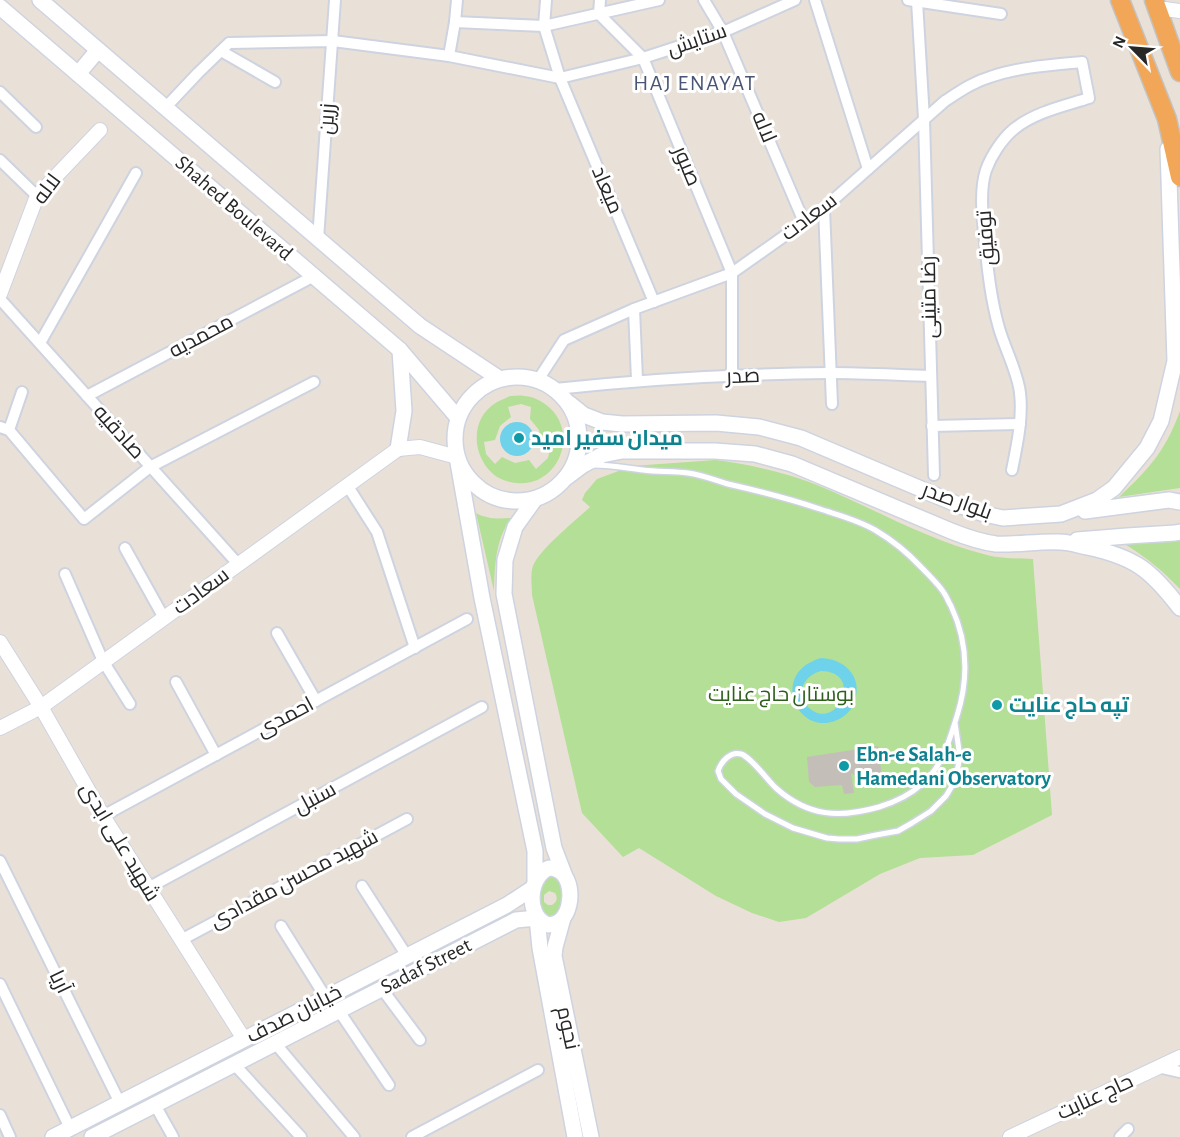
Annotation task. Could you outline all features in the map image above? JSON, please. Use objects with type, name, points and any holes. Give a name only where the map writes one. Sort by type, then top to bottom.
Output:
[{"type":"highway","points":[[1120,0],[1167,119],[1180,177]]},
{"type":"highway","points":[[1156,4],[1180,72]]},
{"type":"main road","name":"Shahed Boulevard","points":[[40,0],[420,326],[500,379]]},
{"type":"main road","name":"Shahed Boulevard","points":[[0,7],[400,350],[458,418]]},
{"type":"main road","points":[[78,74],[98,50]]},
{"type":"main road","name":"بلوار صدر","points":[[569,403],[584,415],[602,422],[622,424],[716,423],[759,427],[801,438],[961,506],[1003,518],[1061,514],[1097,500],[1114,488],[1148,448],[1161,421],[1175,361],[1167,119]]},
{"type":"main road","points":[[398,449],[404,411],[400,350]]},
{"type":"main road","points":[[457,457],[466,474],[479,489],[496,498],[516,501],[535,499],[553,490],[567,477],[576,460],[580,440],[577,421],[569,403],[555,389],[538,380],[519,376],[500,379],[482,387],[468,401],[458,418],[455,437],[457,457],[483,598],[535,851],[532,903],[537,918],[549,926],[560,922],[563,918],[568,904],[569,891],[554,848],[504,594],[505,560],[515,527],[535,499]]},
{"type":"main road","name":"بلوار صدر","points":[[567,477],[602,455],[622,451],[715,451],[754,454],[792,464],[977,540],[1010,544],[1062,542],[1097,549],[1125,558],[1148,571],[1180,608]]},
{"type":"main road","points":[[1061,514],[1169,500],[1180,502]]},
{"type":"main road","points":[[1062,542],[1180,532]]},
{"type":"main road","points":[[534,884],[541,872],[549,868],[564,874]]},
{"type":"main road","name":"خیابان صدف","points":[[53,1137],[507,905],[534,884]]},
{"type":"main road","name":"نجوم","points":[[537,918],[540,948],[575,1137]]},
{"type":"main road","name":"Sadaf Street","points":[[92,1137],[516,920],[537,918]]},
{"type":"main road","name":"نجوم","points":[[563,918],[554,956],[591,1137]]},
{"type":"street","name":"زرین","points":[[318,239],[335,0]]},
{"type":"street","points":[[449,56],[457,0]]},
{"type":"street","points":[[544,26],[546,0]]},
{"type":"street","points":[[600,0],[599,14],[643,58]]},
{"type":"street","points":[[455,22],[544,26],[659,0]]},
{"type":"street","name":"لاله","points":[[704,0],[723,32],[804,222]]},
{"type":"street","points":[[815,0],[868,169]]},
{"type":"street","name":"ستایش","points":[[560,78],[643,58],[723,32],[791,1]]},
{"type":"street","points":[[912,1],[1001,14]]},
{"type":"street","name":"رضا متینی","points":[[912,1],[924,118],[934,475]]},
{"type":"street","points":[[1156,4],[1180,11]]},
{"type":"street","name":"میعاد","points":[[544,26],[560,78],[654,302]]},
{"type":"street","points":[[165,108],[230,43],[333,41],[449,56],[560,78]]},
{"type":"street","points":[[221,51],[275,82]]},
{"type":"street","name":"صبور","points":[[643,58],[732,273]]},
{"type":"street","name":"سعادت","points":[[538,380],[564,340],[634,309],[732,273],[824,208],[924,118],[964,88],[989,77],[1038,66],[1082,62]]},
{"type":"street","name":"توفیق","points":[[1012,470],[1020,424],[1020,392],[998,327],[989,277],[983,206],[986,171],[1002,142],[1014,129],[1045,112],[1089,98],[1082,62]]},
{"type":"street","points":[[2,99],[36,127]]},
{"type":"street","name":"لاله","points":[[0,294],[37,196],[100,130]]},
{"type":"street","points":[[0,160],[37,196]]},
{"type":"street","points":[[40,343],[136,173]]},
{"type":"street","points":[[824,208],[832,404]]},
{"type":"street","points":[[732,273],[732,376]]},
{"type":"street","name":"محمدیه","points":[[87,396],[314,276]]},
{"type":"street","name":"صادقیه","points":[[0,299],[238,564]]},
{"type":"street","points":[[634,309],[637,380]]},
{"type":"street","name":"صدر","points":[[555,389],[637,380],[732,376],[831,373],[931,375]]},
{"type":"street","points":[[22,392],[4,428],[84,519],[150,467],[314,382]]},
{"type":"street","points":[[932,426],[1020,424]]},
{"type":"street","points":[[398,449],[420,447],[457,457]]},
{"type":"street","name":"سعادت","points":[[0,728],[40,707],[398,449]]},
{"type":"street","points":[[347,485],[377,532],[415,648]]},
{"type":"street","points":[[125,548],[164,618]]},
{"type":"street","points":[[65,574],[104,661],[130,704]]},
{"type":"street","name":"احمدی","points":[[103,816],[467,619]]},
{"type":"street","points":[[277,633],[316,701]]},
{"type":"street","name":"شهید علی ابدی","points":[[0,642],[103,816],[244,1039]]},
{"type":"street","points":[[176,682],[216,755]]},
{"type":"street","name":"سنبل","points":[[148,888],[482,707]]},
{"type":"street","name":"شهید محسن مقدادی","points":[[181,940],[408,819]]},
{"type":"street","name":"آریا","points":[[0,861],[120,1103]]},
{"type":"street","points":[[362,886],[407,956]]},
{"type":"street","points":[[282,926],[326,998]]},
{"type":"street","points":[[0,984],[70,1128]]},
{"type":"street","points":[[382,989],[420,1040]]},
{"type":"street","points":[[339,1011],[389,1085]]},
{"type":"street","points":[[275,1043],[354,1137]]},
{"type":"street","name":"حاج عنایت","points":[[1010,1137],[1180,1057]]},
{"type":"street","points":[[234,1064],[301,1137]]},
{"type":"street","points":[[1158,1067],[1180,1072]]},
{"type":"street","points":[[412,1137],[538,1071]]},
{"type":"street","points":[[155,1105],[172,1137]]},
{"type":"street","points":[[0,1115],[10,1137]]},
{"type":"lane","points":[[583,465],[605,465],[690,474],[824,510],[862,523],[901,547],[944,591],[963,640],[964,686],[949,743],[935,769],[924,783],[898,801],[860,812],[827,814],[795,801],[778,790],[748,758],[735,754],[726,757],[718,771],[721,779],[736,794],[765,814],[793,828],[827,838],[858,839],[898,831],[931,811],[946,796],[955,781],[960,757],[955,723]]},
{"type":"green space","points":[[510,396],[533,397],[545,404],[556,415],[562,428],[563,441],[554,467],[544,476],[531,482],[506,481],[491,472],[484,464],[477,445],[478,425],[482,416],[488,408]],"holes":[[[521,404],[531,407],[530,419],[539,430],[541,442],[551,444],[548,458],[536,469],[529,460],[515,463],[502,457],[495,464],[486,454],[484,442],[495,440],[500,426],[511,417],[508,407]]]},
{"type":"green space","points":[[1180,411],[1180,488],[1119,497],[1156,458],[1169,437]]},
{"type":"green space","name":"بوستان حاج عنایت","points":[[716,460],[770,470],[809,482],[945,542],[966,549],[998,557],[1033,559],[1052,815],[973,855],[920,858],[880,874],[806,918],[779,922],[752,913],[716,896],[639,848],[623,857],[582,813],[532,595],[532,569],[550,544],[590,507],[582,500],[597,479],[632,466]]},
{"type":"green space","points":[[476,513],[492,518],[511,518],[499,544],[494,591]]},
{"type":"green space","points":[[1180,539],[1180,589],[1153,564],[1123,543]]},
{"type":"green space","points":[[546,875],[556,875],[561,884],[561,905],[552,917],[541,914],[539,903],[541,885]],"holes":[[[549,891],[555,893],[557,898],[554,904],[548,905],[544,902],[544,895]]]},
{"type":"water","points":[[517,422],[529,427],[534,439],[529,451],[517,456],[505,451],[500,439],[505,427]]},
{"type":"water","points":[[821,658],[830,659],[839,662],[851,672],[857,687],[856,696],[852,708],[844,716],[823,723],[811,720],[801,712],[794,701],[792,689],[796,677],[805,666]],"holes":[[[821,671],[835,674],[842,681],[844,690],[842,700],[836,708],[828,713],[818,713],[808,707],[802,696],[806,680]]]},
{"type":"building","name":"Ebn-e Salah-e Hamedani Observatory","points":[[878,746],[882,776],[877,784],[869,785],[851,773],[854,793],[844,794],[842,785],[815,787],[809,782],[807,757]]},
{"type":"place","name":"میدان سفیر امید","points":[[519,438]]},
{"type":"place","name":"تپه حاج عنایت","points":[[997,705]]},
{"type":"place","name":"Ebn-e Salah-e Hamedani Observatory","points":[[844,766]]},
{"type":"district","name":"HAJ ENAYAT","points":[[695,83]]}]
